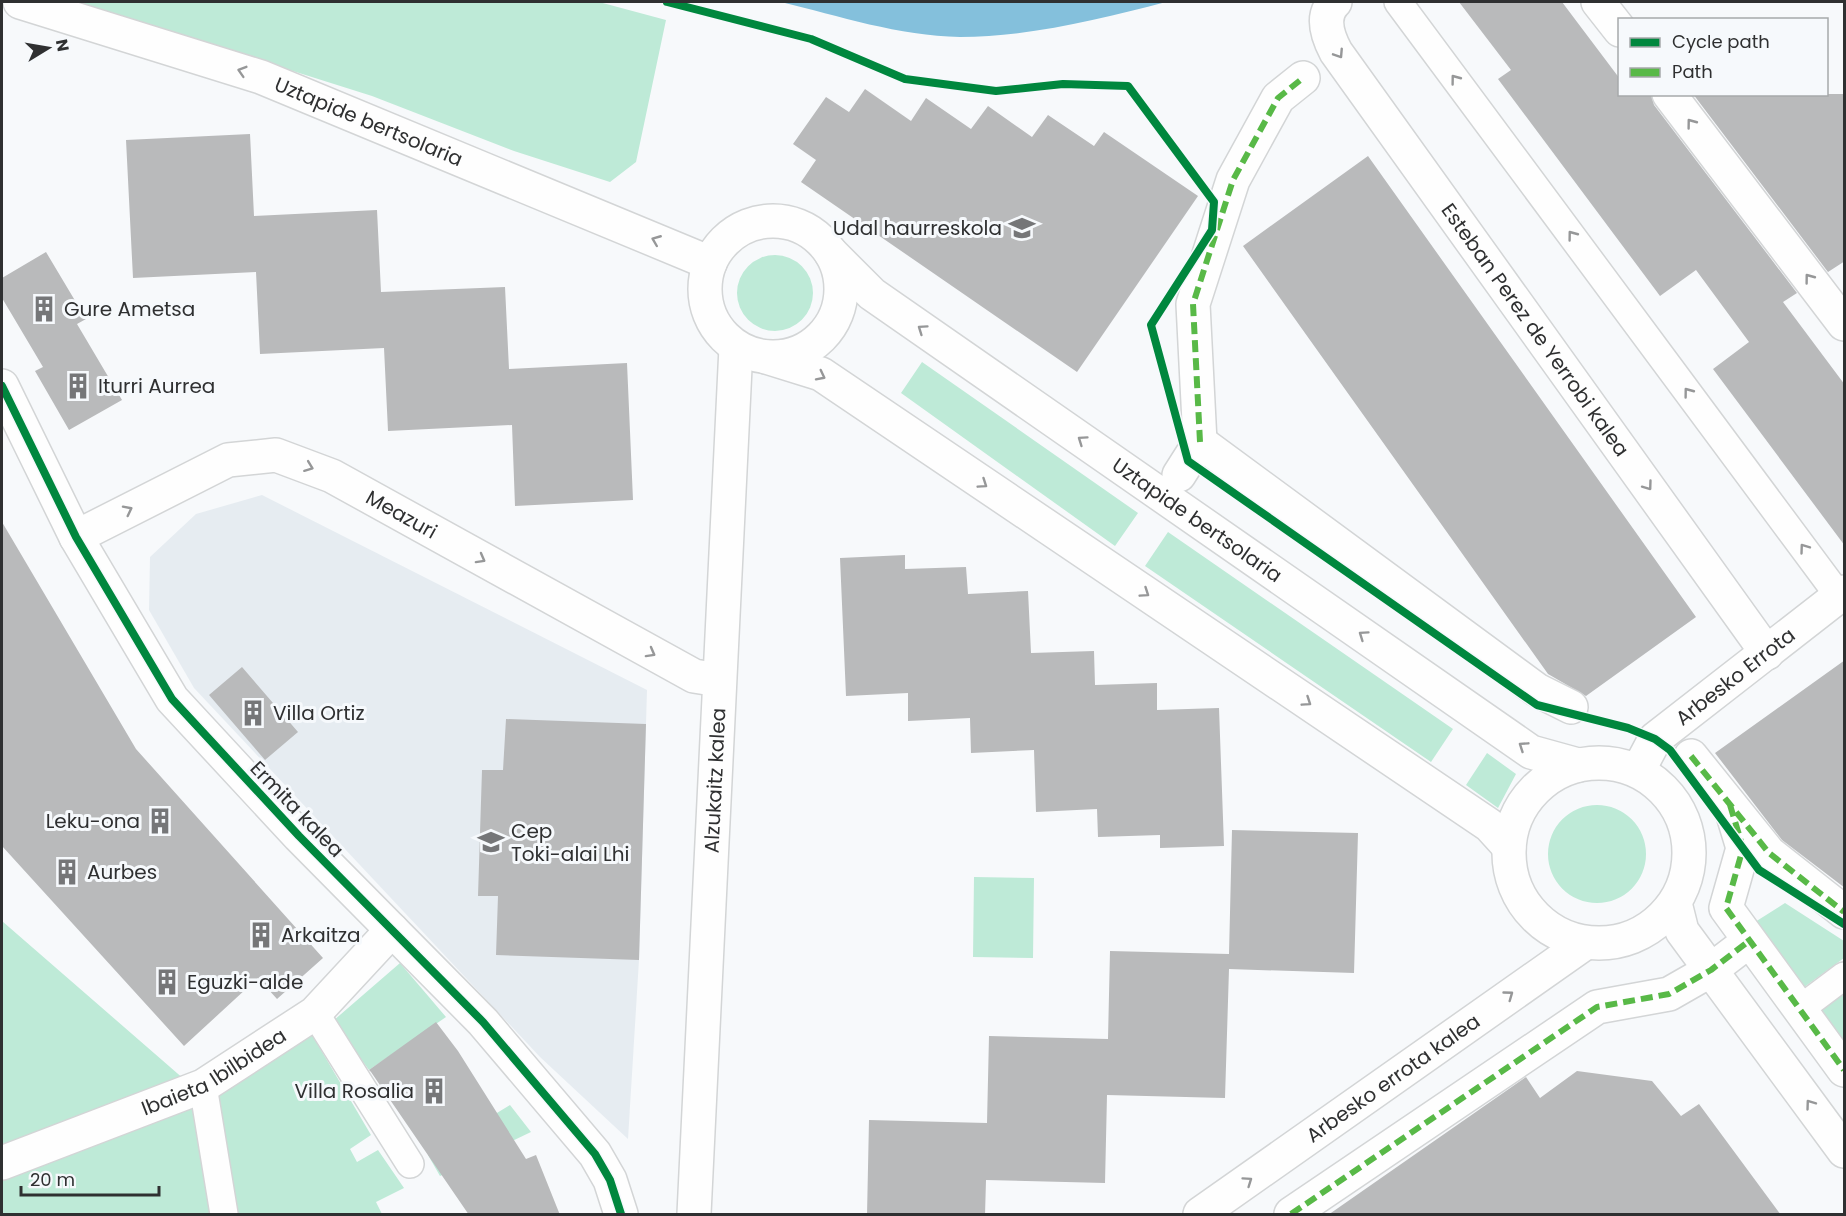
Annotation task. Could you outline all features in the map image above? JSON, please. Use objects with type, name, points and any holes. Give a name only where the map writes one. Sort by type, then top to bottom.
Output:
[{"type":"street","name":"Uztapide bertsolaria","points":[[20,2],[261,77],[710,263]]},
{"type":"street","name":"Esteban Perez de Yerrobi kalea","points":[[1335,2],[1326,20],[1328,35],[1336,52],[1767,653]]},
{"type":"street","points":[[1598,2],[1618,27]]},
{"type":"street","points":[[1179,475],[1200,442],[1193,304],[1233,180],[1278,98],[1303,78]]},
{"type":"street","points":[[1671,96],[1845,324]]},
{"type":"street","points":[[766,357],[788,356],[808,348],[824,334],[835,315],[840,295],[838,273],[831,253],[817,237],[798,226],[778,221],[756,223],[737,231],[721,244],[710,263],[705,286],[708,309],[718,331],[736,346],[766,357],[821,374],[1489,825],[1509,847]]},
{"type":"street","name":"Uztapide bertsolaria","points":[[831,253],[872,294],[1531,752],[1578,765]]},
{"type":"street","name":"Alzukaitz kalea","points":[[693,1215],[736,346]]},
{"type":"street","name":"Ermita kalea","points":[[2,386],[76,537],[172,699],[299,836],[483,1022],[595,1154],[610,1180],[621,1215]]},
{"type":"street","points":[[1200,442],[1537,690],[1571,707]]},
{"type":"street","name":"Meazuri","points":[[76,537],[228,460],[276,455],[332,476],[694,676],[719,680]]},
{"type":"street","name":"Arbesko Errota","points":[[1638,771],[1655,739],[1842,594]]},
{"type":"street","points":[[1691,756],[1769,854],[1845,912]]},
{"type":"street","points":[[1598,763],[1618,765],[1638,771],[1659,786],[1676,805],[1686,829],[1690,855],[1686,880],[1675,903],[1657,923],[1635,936],[1611,943],[1585,943],[1559,935],[1537,919],[1521,898],[1511,873],[1509,847],[1516,819],[1530,795],[1552,776],[1578,765],[1598,763]]},
{"type":"street","points":[[1730,805],[1743,848],[1726,908],[1845,1070]]},
{"type":"street","points":[[1675,903],[1682,931],[1845,1151]]},
{"type":"street","name":"Ibaieta Ibilbidea","points":[[2,1163],[203,1086],[315,1013],[392,930]]},
{"type":"street","points":[[1291,1215],[1597,1007],[1669,994],[1711,970],[1749,941]]},
{"type":"street","name":"Arbesko errota kalea","points":[[1200,1215],[1585,943]]},
{"type":"lane","points":[[1398,2],[1842,594]]},
{"type":"lane","points":[[1800,1009],[1845,976]]},
{"type":"lane","points":[[315,1013],[410,1164]]},
{"type":"lane","points":[[203,1086],[224,1215]]},
{"type":"shaded area","name":"Cep Toki-alai Lhi","points":[[262,495],[647,690],[639,960],[628,1139],[540,1057],[194,688],[149,610],[150,557],[196,514]]},
{"type":"green space","points":[[74,2],[599,2],[666,20],[636,162],[610,182],[514,151],[372,96]]},
{"type":"green space","points":[[775,255],[790,258],[802,266],[810,278],[813,293],[810,308],[802,320],[790,328],[775,331],[760,328],[748,320],[740,308],[737,293],[740,278],[748,266],[760,258]]},
{"type":"green space","points":[[922,362],[1138,513],[1115,546],[901,393]]},
{"type":"green space","points":[[1168,532],[1453,729],[1431,762],[1145,566]]},
{"type":"green space","points":[[1487,753],[1516,774],[1498,808],[1466,785]]},
{"type":"green space","points":[[1597,805],[1616,808],[1632,819],[1643,835],[1646,854],[1643,873],[1632,889],[1616,900],[1597,903],[1578,900],[1562,889],[1551,873],[1548,854],[1551,835],[1562,819],[1578,808]]},
{"type":"green space","points":[[974,877],[1034,878],[1033,958],[973,957]]},
{"type":"green space","points":[[1785,903],[1844,941],[1844,958],[1803,988],[1755,922]]},
{"type":"green space","points":[[2,921],[185,1080],[311,1033],[371,1135],[350,1149],[357,1162],[378,1150],[404,1188],[376,1202],[382,1214],[2,1214]]},
{"type":"green space","points":[[400,963],[446,1017],[369,1070],[333,1021]]},
{"type":"green space","points":[[1844,991],[1844,1043],[1820,1008]]},
{"type":"green space","points":[[510,1105],[531,1132],[440,1176],[428,1155]]},
{"type":"water","points":[[781,2],[1166,2],[1090,21],[1038,30],[960,37],[892,29]]},
{"type":"building","points":[[1459,2],[1562,2],[1618,76],[1618,96],[1652,96],[1654,105],[1797,293],[1783,302],[1845,385],[1845,546],[1713,369],[1749,342],[1696,270],[1660,296],[1498,79],[1511,70]]},
{"type":"building","name":"Udal haurreskola","points":[[865,89],[911,121],[926,98],[971,129],[988,106],[1032,137],[1048,115],[1094,146],[1104,132],[1198,196],[1077,372],[801,182],[816,160],[793,144],[826,97],[849,112]]},
{"type":"building","points":[[1845,94],[1845,261],[1828,272],[1695,96]]},
{"type":"building","points":[[250,134],[254,216],[377,210],[381,292],[505,287],[509,369],[627,363],[633,500],[515,506],[512,425],[388,431],[384,348],[260,354],[256,272],[133,278],[126,140]]},
{"type":"building","points":[[1368,156],[1696,617],[1586,696],[1548,674],[1243,246]]},
{"type":"building","points":[[46,252],[86,319],[77,324],[122,400],[69,430],[35,371],[43,367],[2,298],[2,278]]},
{"type":"building","points":[[2,522],[136,749],[323,958],[277,999],[258,978],[184,1046],[2,846]]},
{"type":"building","points":[[905,555],[905,569],[966,567],[968,594],[1028,591],[1031,653],[1094,651],[1095,685],[1157,683],[1157,710],[1219,708],[1224,846],[1160,848],[1160,835],[1098,837],[1097,809],[1036,812],[1034,750],[971,753],[970,718],[908,721],[908,693],[846,696],[840,558]]},
{"type":"building","points":[[1845,660],[1845,888],[1782,840],[1715,753]]},
{"type":"building","name":"Villa Ortiz","points":[[242,667],[298,732],[265,760],[209,695]]},
{"type":"building","points":[[506,719],[646,724],[639,960],[496,955],[498,896],[478,896],[482,770],[503,770]]},
{"type":"building","points":[[1232,830],[1358,833],[1354,973],[1229,969],[1225,1098],[1107,1095],[1105,1183],[986,1180],[985,1215],[867,1215],[869,1120],[987,1123],[989,1036],[1108,1039],[1110,951],[1229,954]]},
{"type":"building","points":[[436,1022],[458,1051],[526,1159],[536,1155],[560,1215],[469,1215],[369,1070]]},
{"type":"building","points":[[1577,1071],[1652,1081],[1681,1116],[1699,1104],[1781,1215],[1328,1215],[1526,1077],[1540,1098]]},
{"type":"marked path","points":[[1200,442],[1193,304],[1233,180],[1278,98],[1303,78]]},
{"type":"marked path","points":[[1691,756],[1769,853],[1844,912]]},
{"type":"marked path","points":[[1730,805],[1743,848],[1726,908],[1844,1070]]},
{"type":"marked path","points":[[1291,1214],[1597,1007],[1669,994],[1711,970],[1749,941]]},
{"type":"cycle path","points":[[667,2],[811,39],[905,79],[996,91],[1063,84],[1128,86],[1214,202],[1212,230],[1151,325],[1188,461],[1537,705],[1628,728],[1655,739],[1670,750],[1759,870],[1844,924]]},
{"type":"cycle path","points":[[2,386],[76,537],[172,699],[299,836],[483,1022],[595,1154],[610,1180],[621,1214]]},
{"type":"place","name":"Udal haurreskola","points":[[1022,228]]},
{"type":"place","name":"Gure Ametsa","points":[[44,309]]},
{"type":"place","name":"Iturri Aurrea","points":[[78,386]]},
{"type":"place","name":"Villa Ortiz","points":[[253,713]]},
{"type":"place","name":"Leku-ona","points":[[160,821]]},
{"type":"place","name":"Cep Toki-alai Lhi","points":[[491,842]]},
{"type":"place","name":"Aurbes","points":[[67,872]]},
{"type":"place","name":"Arkaitza","points":[[261,935]]},
{"type":"place","name":"Eguzki-alde","points":[[167,982]]},
{"type":"place","name":"Villa Rosalia","points":[[434,1091]]}]
